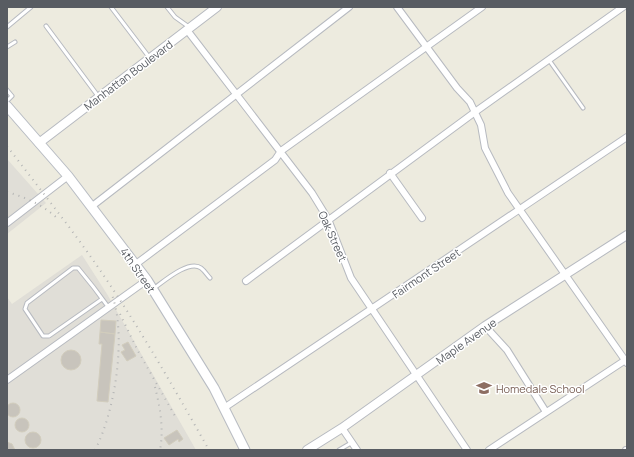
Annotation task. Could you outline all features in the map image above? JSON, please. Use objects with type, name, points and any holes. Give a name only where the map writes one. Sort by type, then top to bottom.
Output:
[{"type":"main road","name":"4th Street","points":[[7,106],[68,176],[136,264],[214,388],[245,450]]},
{"type":"street","name":"Manhattan Boulevard","points":[[39,142],[217,7]]},
{"type":"street","points":[[91,207],[348,7]]},
{"type":"street","points":[[397,7],[456,88],[470,102],[481,125],[485,148],[508,193],[626,361],[489,450]]},
{"type":"street","points":[[136,264],[275,160],[281,151],[482,7]]},
{"type":"street","points":[[246,281],[390,173],[623,7]]},
{"type":"street","name":"Oak Street","points":[[189,29],[312,193],[328,219],[350,278],[467,450]]},
{"type":"street","name":"Fairmont Street","points":[[224,408],[373,310],[627,137]]},
{"type":"street","points":[[390,173],[422,218]]},
{"type":"street","points":[[7,223],[68,176]]},
{"type":"street","name":"Maple Avenue","points":[[308,450],[342,428],[486,326],[627,235]]},
{"type":"street","points":[[7,380],[147,280]]},
{"type":"street","points":[[486,326],[507,350],[546,412]]},
{"type":"street","points":[[342,428],[357,450]]},
{"type":"lane","points":[[7,27],[31,7]]},
{"type":"lane","points":[[110,7],[150,59]]},
{"type":"lane","points":[[167,7],[175,17],[189,29]]},
{"type":"lane","points":[[46,26],[99,98]]},
{"type":"lane","points":[[7,47],[15,42]]},
{"type":"lane","points":[[549,60],[584,108]]},
{"type":"lane","points":[[7,90],[12,96],[7,101]]},
{"type":"lane","points":[[152,289],[179,271],[191,266],[197,266],[202,269],[210,278]]},
{"type":"lane","points":[[102,298],[50,336],[43,336],[25,309],[27,304],[73,268],[78,268],[102,298],[109,308]]},
{"type":"lane","points":[[339,450],[352,442]]},
{"type":"shaded area","points":[[7,159],[46,203],[7,234]]},
{"type":"shaded area","points":[[82,255],[107,294],[196,450],[7,450],[7,297],[12,304]]},
{"type":"building","points":[[101,320],[116,321],[115,334],[100,332]]},
{"type":"building","points":[[100,332],[115,334],[108,402],[97,401],[102,344],[99,344]]},
{"type":"building","points":[[128,342],[136,356],[127,361],[121,352],[125,350],[122,345]]},
{"type":"building","points":[[71,350],[78,353],[81,360],[78,367],[71,370],[64,367],[61,360],[64,353]]},
{"type":"building","points":[[13,403],[18,405],[20,410],[18,415],[13,417],[8,415],[6,410],[8,405]]},
{"type":"building","points":[[19,418],[25,418],[29,422],[29,428],[25,432],[19,432],[15,428],[15,422]]},
{"type":"building","points":[[177,430],[183,439],[179,442],[178,439],[169,445],[164,438]]},
{"type":"building","points":[[30,432],[36,432],[41,437],[39,446],[36,448],[30,448],[25,443],[25,437]]},
{"type":"building","points":[[7,442],[12,444],[15,450],[7,450]]},
{"type":"railway","points":[[7,146],[79,240],[102,273],[157,360],[209,450]]},
{"type":"railway","points":[[7,192],[34,202],[57,218]]},
{"type":"railway","points":[[95,450],[108,416],[117,374],[118,331],[112,295]]},
{"type":"railway","points":[[120,314],[138,351],[175,416]]},
{"type":"railway","points":[[155,387],[161,418],[162,434],[160,450]]},
{"type":"place","name":"Homedale School","points":[[484,388]]}]
